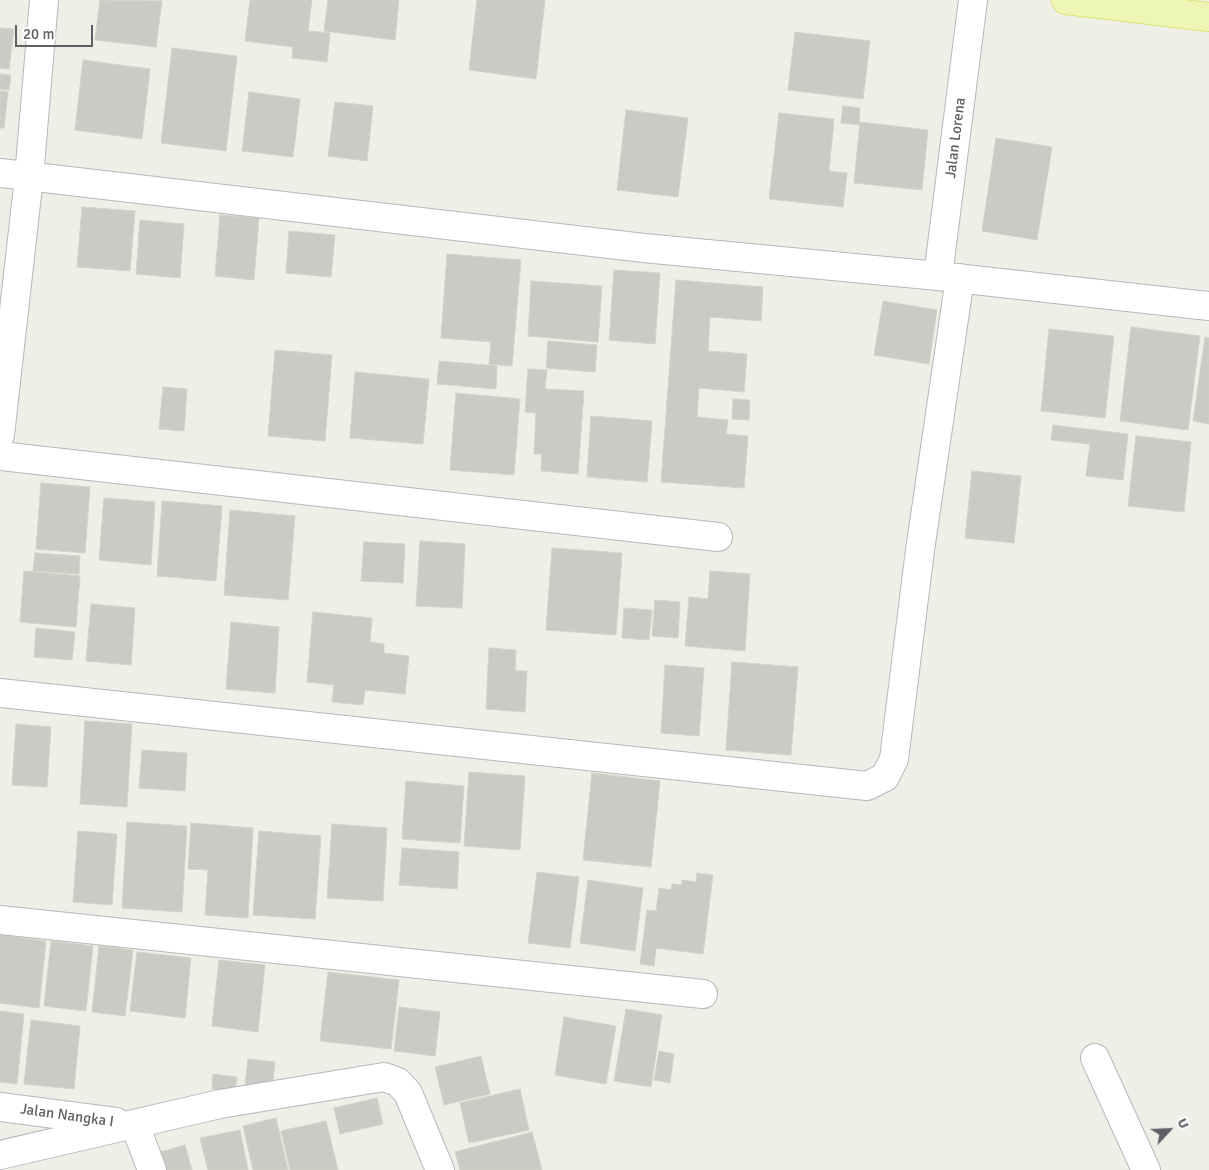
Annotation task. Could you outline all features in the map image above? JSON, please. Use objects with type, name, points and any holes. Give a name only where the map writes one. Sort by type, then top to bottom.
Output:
[{"type":"main road","points":[[1066,0],[1209,17]]},
{"type":"street","points":[[0,436],[29,177],[44,0]]},
{"type":"street","name":"Jalan Lorena","points":[[0,693],[867,786],[885,777],[894,759],[920,550],[949,277],[973,0]]},
{"type":"street","points":[[0,173],[644,248],[949,277],[1209,306]]},
{"type":"street","points":[[0,456],[718,537]]},
{"type":"street","points":[[0,920],[702,994]]},
{"type":"street","points":[[1095,1058],[1146,1170]]},
{"type":"street","points":[[0,1155],[220,1104],[384,1077],[398,1082],[408,1093],[440,1170]]},
{"type":"street","name":"Jalan Nangka I","points":[[0,1107],[135,1125]]},
{"type":"street","points":[[135,1125],[152,1170]]},
{"type":"building","points":[[100,0],[162,1],[156,47],[95,40]]},
{"type":"building","points":[[250,0],[312,0],[308,31],[330,33],[327,62],[292,58],[293,47],[245,41]]},
{"type":"building","points":[[328,0],[399,0],[395,40],[324,31]]},
{"type":"building","points":[[477,0],[545,0],[536,79],[469,70]]},
{"type":"building","points":[[0,28],[14,29],[9,69],[0,68]]},
{"type":"building","points":[[795,32],[870,41],[863,99],[788,90]]},
{"type":"building","points":[[172,48],[237,56],[226,151],[161,143]]},
{"type":"building","points":[[83,60],[150,69],[142,139],[75,130]]},
{"type":"building","points":[[0,74],[11,75],[9,90],[0,89]]},
{"type":"building","points":[[0,91],[8,92],[4,128],[0,128]]},
{"type":"building","points":[[249,92],[300,99],[293,157],[242,151]]},
{"type":"building","points":[[335,102],[373,106],[367,161],[328,156]]},
{"type":"building","points":[[843,106],[860,108],[859,125],[841,123]]},
{"type":"building","points":[[626,110],[688,118],[678,197],[617,190]]},
{"type":"building","points":[[779,113],[834,119],[829,171],[847,173],[843,207],[769,199]]},
{"type":"building","points":[[860,122],[928,130],[922,190],[854,183]]},
{"type":"building","points":[[996,138],[1052,147],[1037,240],[982,231]]},
{"type":"building","points":[[82,207],[135,211],[130,271],[77,267]]},
{"type":"building","points":[[220,215],[259,218],[254,280],[215,276]]},
{"type":"building","points":[[140,220],[184,224],[180,278],[136,274]]},
{"type":"building","points":[[289,231],[335,235],[331,277],[286,273]]},
{"type":"building","points":[[447,254],[521,260],[512,366],[489,364],[491,342],[441,338]]},
{"type":"building","points":[[614,270],[660,273],[655,344],[609,340]]},
{"type":"building","points":[[676,280],[763,287],[761,321],[710,317],[708,351],[747,354],[744,392],[699,388],[697,417],[728,420],[726,434],[748,436],[744,488],[661,482]]},
{"type":"building","points":[[531,281],[602,286],[598,342],[528,336]]},
{"type":"building","points":[[883,301],[937,310],[929,364],[874,355]]},
{"type":"building","points":[[1131,327],[1200,336],[1188,430],[1120,421]]},
{"type":"building","points":[[1049,329],[1114,336],[1105,418],[1041,411]]},
{"type":"building","points":[[1205,337],[1209,338],[1209,424],[1193,421]]},
{"type":"building","points":[[548,341],[597,345],[595,372],[546,368]]},
{"type":"building","points":[[275,350],[332,355],[325,441],[268,436]]},
{"type":"building","points":[[439,361],[497,366],[496,389],[437,384]]},
{"type":"building","points":[[528,369],[547,370],[545,389],[584,391],[578,474],[541,471],[542,454],[534,454],[536,413],[525,412]]},
{"type":"building","points":[[355,372],[429,379],[423,444],[350,438]]},
{"type":"building","points":[[163,387],[187,389],[184,431],[159,429]]},
{"type":"building","points":[[456,393],[520,399],[514,475],[450,470]]},
{"type":"building","points":[[733,399],[750,400],[749,420],[732,419]]},
{"type":"building","points":[[591,416],[652,421],[647,482],[587,477]]},
{"type":"building","points":[[1053,425],[1128,434],[1123,480],[1086,476],[1090,444],[1051,440]]},
{"type":"building","points":[[1136,436],[1191,442],[1184,512],[1128,506]]},
{"type":"building","points":[[972,471],[1021,476],[1014,543],[965,538]]},
{"type":"building","points":[[41,483],[90,487],[85,553],[36,549]]},
{"type":"building","points":[[104,498],[155,502],[151,565],[99,560]]},
{"type":"building","points":[[162,501],[222,506],[216,581],[157,576]]},
{"type":"building","points":[[230,510],[295,516],[288,600],[224,595]]},
{"type":"building","points":[[420,541],[465,544],[462,608],[416,606]]},
{"type":"building","points":[[364,542],[405,544],[403,583],[361,581]]},
{"type":"building","points":[[552,548],[622,553],[616,635],[546,630]]},
{"type":"building","points":[[35,553],[80,556],[79,574],[33,571]]},
{"type":"building","points":[[24,571],[80,576],[76,627],[20,622]]},
{"type":"building","points":[[710,571],[750,574],[745,651],[685,646],[689,597],[708,599]]},
{"type":"building","points":[[655,600],[680,602],[678,638],[652,636]]},
{"type":"building","points":[[91,604],[135,608],[131,665],[86,661]]},
{"type":"building","points":[[624,608],[652,610],[649,640],[622,638]]},
{"type":"building","points":[[313,612],[372,618],[370,642],[384,644],[384,653],[409,656],[405,694],[365,690],[363,705],[332,702],[334,685],[307,682]]},
{"type":"building","points":[[231,622],[279,627],[275,693],[226,689]]},
{"type":"building","points":[[36,628],[75,632],[72,660],[34,657]]},
{"type":"building","points":[[489,648],[516,650],[515,671],[527,671],[525,712],[486,709]]},
{"type":"building","points":[[732,662],[798,667],[791,755],[726,750]]},
{"type":"building","points":[[665,665],[704,668],[699,736],[661,733]]},
{"type":"building","points":[[85,721],[132,724],[127,807],[80,804]]},
{"type":"building","points":[[16,724],[51,727],[47,787],[12,785]]},
{"type":"building","points":[[142,750],[187,753],[185,791],[139,788]]},
{"type":"building","points":[[469,772],[525,776],[520,850],[464,846]]},
{"type":"building","points":[[592,773],[660,781],[651,867],[583,860]]},
{"type":"building","points":[[406,781],[464,786],[460,843],[402,839]]},
{"type":"building","points":[[127,822],[187,826],[182,912],[122,908]]},
{"type":"building","points":[[191,823],[253,828],[248,918],[205,915],[208,870],[188,869]]},
{"type":"building","points":[[332,824],[387,828],[383,901],[327,898]]},
{"type":"building","points":[[78,831],[117,834],[112,905],[73,902]]},
{"type":"building","points":[[259,831],[321,836],[315,919],[253,915]]},
{"type":"building","points":[[402,848],[459,852],[457,889],[399,885]]},
{"type":"building","points":[[537,872],[579,877],[570,948],[528,943]]},
{"type":"building","points":[[697,873],[713,875],[703,954],[656,948],[654,966],[640,964],[647,910],[656,911],[659,888],[671,890],[672,884],[682,885],[682,880],[696,882]]},
{"type":"building","points":[[588,880],[643,888],[635,951],[580,943]]},
{"type":"building","points":[[0,935],[46,941],[39,1008],[0,1003]]},
{"type":"building","points":[[51,941],[93,946],[86,1011],[44,1006]]},
{"type":"building","points":[[99,946],[133,950],[125,1016],[92,1012]]},
{"type":"building","points":[[137,952],[191,958],[185,1018],[130,1011]]},
{"type":"building","points":[[219,960],[265,965],[258,1032],[212,1026]]},
{"type":"building","points":[[328,972],[399,980],[391,1049],[320,1041]]},
{"type":"building","points":[[399,1007],[440,1012],[435,1056],[394,1051]]},
{"type":"building","points":[[626,1009],[662,1015],[651,1087],[614,1081]]},
{"type":"building","points":[[0,1011],[24,1014],[17,1084],[0,1082]]},
{"type":"building","points":[[564,1017],[616,1026],[606,1084],[555,1075]]},
{"type":"building","points":[[31,1020],[80,1026],[74,1089],[24,1084]]},
{"type":"building","points":[[659,1051],[674,1054],[670,1083],[654,1080]]},
{"type":"building","points":[[481,1056],[490,1094],[444,1105],[435,1067]]},
{"type":"building","points":[[248,1059],[275,1062],[272,1089],[245,1085]]},
{"type":"building","points":[[213,1074],[237,1077],[235,1091],[212,1089]]},
{"type":"building","points":[[520,1089],[529,1130],[469,1143],[460,1103]]},
{"type":"building","points":[[377,1098],[383,1124],[340,1134],[334,1108]]},
{"type":"building","points":[[276,1118],[288,1170],[253,1170],[243,1126]]},
{"type":"building","points":[[326,1121],[338,1170],[290,1170],[281,1131]]},
{"type":"building","points":[[240,1130],[248,1170],[208,1170],[200,1138]]},
{"type":"building","points":[[532,1132],[542,1170],[460,1170],[455,1152]]},
{"type":"building","points":[[185,1145],[192,1170],[158,1170],[154,1154]]}]
